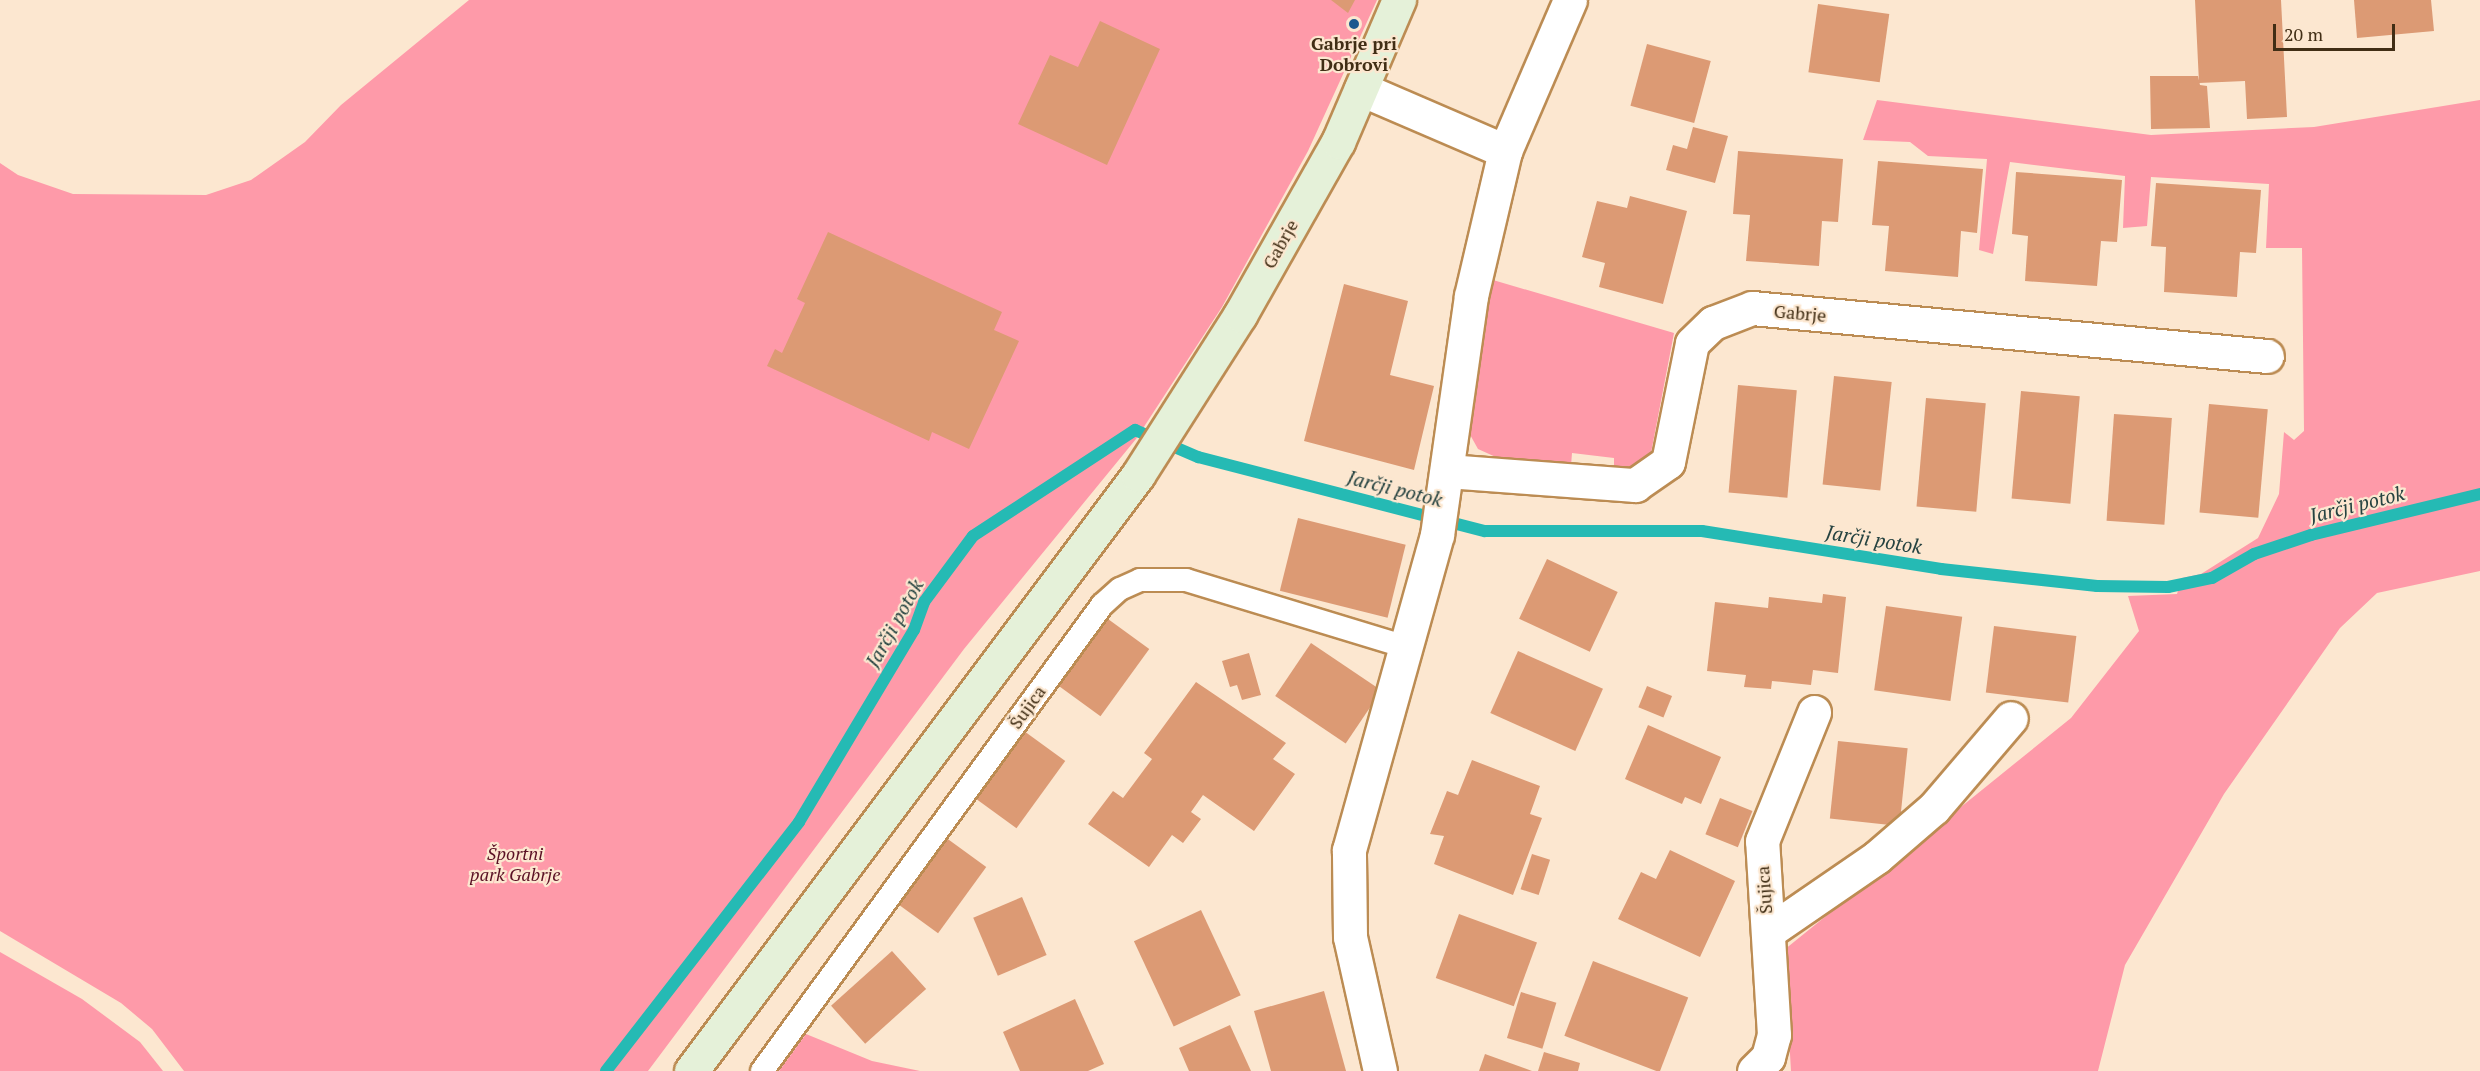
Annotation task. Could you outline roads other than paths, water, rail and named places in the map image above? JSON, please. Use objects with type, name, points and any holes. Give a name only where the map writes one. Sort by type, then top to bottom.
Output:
[{"type":"street","name":"Gabrje","points":[[691,1071],[1138,475],[1179,412],[1332,152],[1399,0]]},
{"type":"street","points":[[1380,1071],[1350,937],[1349,850],[1407,647],[1439,522],[1471,296],[1505,151],[1570,0]]},
{"type":"street","points":[[1361,89],[1505,151]]},
{"type":"street","name":"Gabrje","points":[[1447,471],[1635,486],[1668,462],[1692,343],[1713,323],[1752,308],[2267,356]]},
{"type":"street","name":"Šujica","points":[[1754,1071],[1768,1057],[1774,1035],[1762,841],[1814,712]]},
{"type":"street","points":[[1768,932],[1877,858],[1934,808],[2011,718]]},
{"type":"lane","name":"Šujica","points":[[762,1071],[1102,605],[1120,588],[1140,580],[1186,580],[1407,647]]},
{"type":"waterway","name":"Jarčji potok","points":[[606,1071],[799,822],[914,630],[924,602],[973,536],[1135,430],[1198,457],[1485,531],[1702,531],[1941,569],[2097,586],[2168,587],[2212,578],[2254,554],[2311,535],[2480,494]]},
{"type":"place","name":"Gabrje pri Dobrovi","points":[[1354,24]]},
{"type":"park label","name":"Športni park Gabrje","points":[[515,864]]}]
